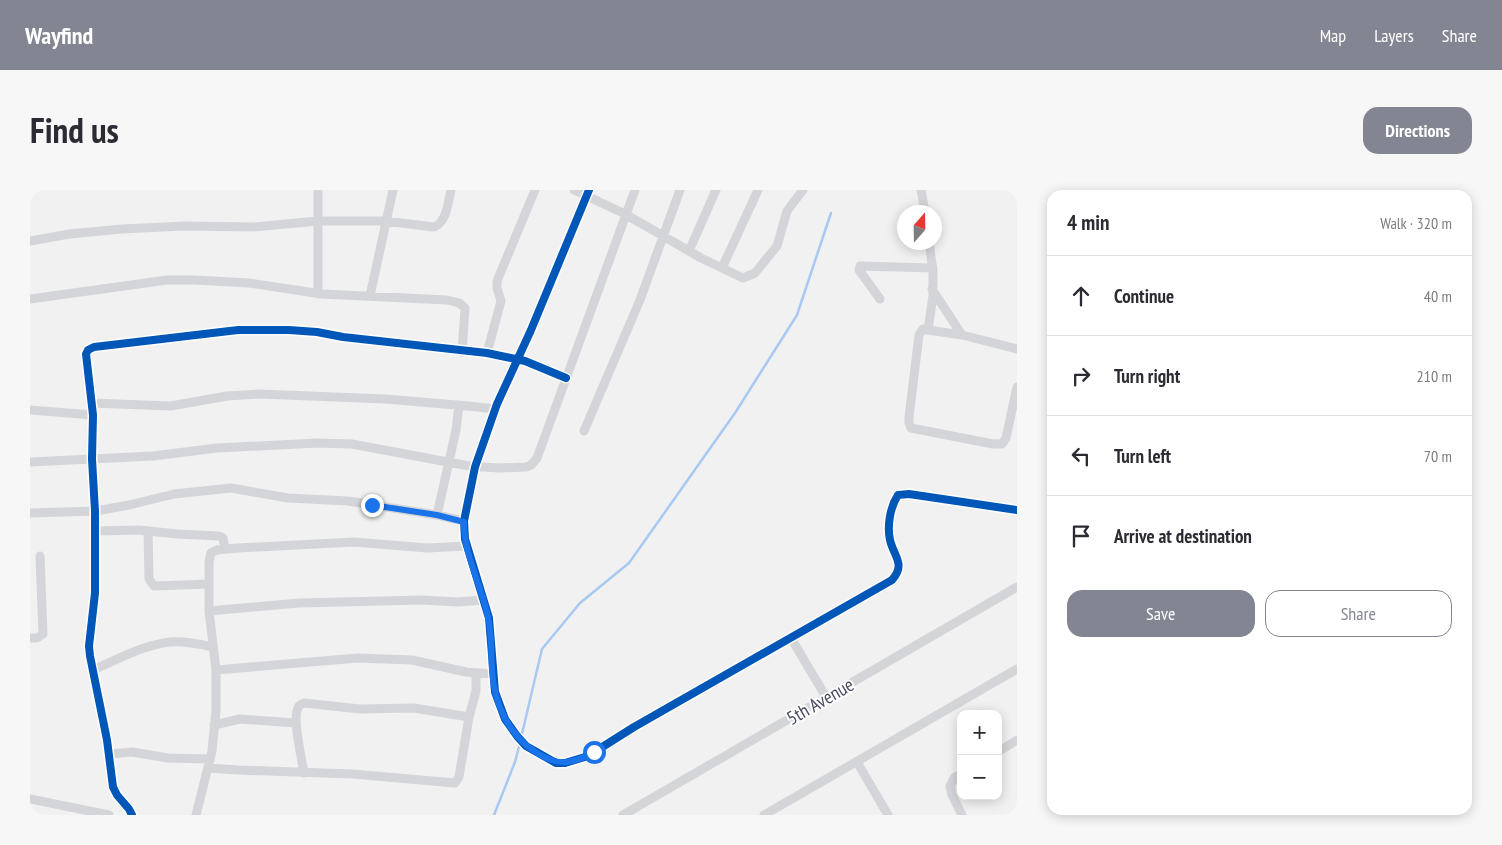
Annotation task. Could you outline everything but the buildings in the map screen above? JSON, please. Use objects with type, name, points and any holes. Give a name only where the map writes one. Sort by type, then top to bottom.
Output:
[{"type":"street","points":[[318,190],[318,294]]},
{"type":"street","points":[[370,296],[393,190]]},
{"type":"street","points":[[30,241],[69,234],[122,229],[208,226],[253,227],[318,221],[385,221],[434,227],[444,218],[451,190]]},
{"type":"street","points":[[487,354],[501,300],[496,288],[497,281],[535,190]]},
{"type":"street","points":[[574,190],[588,193],[689,251],[744,278],[755,273],[777,246],[787,211],[803,190]]},
{"type":"street","points":[[30,462],[154,456],[224,448],[317,443],[352,444],[475,467],[526,467],[534,462],[635,190]]},
{"type":"street","points":[[584,431],[640,300],[680,190]]},
{"type":"street","points":[[689,251],[716,190]]},
{"type":"street","points":[[722,268],[758,190]]},
{"type":"street","points":[[921,190],[924,205]]},
{"type":"street","points":[[588,193],[496,409],[475,467],[464,522],[467,546],[484,600],[491,635],[492,674],[499,707],[505,719],[526,746],[541,756],[556,762],[565,763],[594,752],[634,727],[892,580],[899,569],[899,563],[890,541],[889,528],[890,518],[898,495],[909,494],[1017,510]]},
{"type":"street","points":[[928,330],[933,268],[930,250]]},
{"type":"street","points":[[880,299],[859,270],[860,266],[933,268]]},
{"type":"street","points":[[30,299],[167,280],[249,283],[318,294],[447,300],[459,303],[465,308],[462,352]]},
{"type":"street","points":[[932,289],[962,335]]},
{"type":"street","points":[[1017,349],[962,335],[922,329],[919,335],[909,423],[911,428],[993,444],[1002,444],[1006,438],[1017,387]]},
{"type":"street","points":[[132,815],[123,800],[114,791],[89,646],[95,593],[95,511],[92,460],[92,403],[86,354],[88,350],[94,347],[238,330],[289,330],[317,332],[518,359],[566,378]]},
{"type":"street","points":[[92,403],[170,406],[227,396],[259,394],[385,399],[496,409]]},
{"type":"street","points":[[437,515],[459,405]]},
{"type":"street","points":[[30,410],[92,415]]},
{"type":"street","points":[[30,513],[95,511],[174,494],[222,488],[288,498],[348,501],[437,515],[464,522]]},
{"type":"street","points":[[95,531],[148,531],[219,536],[223,538],[225,549]]},
{"type":"street","points":[[148,531],[149,579],[154,586],[209,584]]},
{"type":"street","points":[[196,815],[209,764],[214,725],[216,670],[209,611],[209,562],[211,553],[225,549],[288,544],[354,542],[427,548],[467,546]]},
{"type":"street","points":[[30,638],[36,638],[43,634],[40,556]]},
{"type":"street","name":"5th Avenue","points":[[623,815],[1017,587]]},
{"type":"street","points":[[209,611],[300,603],[422,600],[457,602],[484,600]]},
{"type":"street","points":[[791,638],[826,697]]},
{"type":"street","points":[[93,670],[158,644],[179,642],[213,647]]},
{"type":"street","points":[[216,670],[358,658],[412,660],[476,673],[492,674]]},
{"type":"street","points":[[764,815],[1017,669]]},
{"type":"street","points":[[109,754],[132,752],[209,764],[304,773],[353,774],[455,783],[460,777],[469,717],[476,691],[476,673]]},
{"type":"street","points":[[304,773],[296,723],[297,709],[300,705],[360,709],[414,708],[469,717]]},
{"type":"street","points":[[214,725],[240,719],[296,723]]},
{"type":"street","points":[[1002,749],[1017,740]]},
{"type":"street","points":[[857,762],[888,815]]},
{"type":"street","points":[[957,776],[950,786],[952,795],[962,815]]},
{"type":"street","points":[[30,799],[109,815]]},
{"type":"waterway","points":[[521,738],[542,649],[580,603],[629,563],[735,413],[797,315],[831,213]]},
{"type":"waterway","points":[[494,815],[515,762],[520,743]]},
{"type":"cycle path","points":[[589,190],[531,330],[497,404],[475,467],[464,521],[465,539],[489,618],[495,692],[505,719],[526,746],[556,763],[565,763],[588,756],[634,727],[892,580],[899,565],[890,540],[889,523],[891,511],[898,495],[909,494],[1017,510]]},
{"type":"cycle path","points":[[132,815],[113,787],[107,740],[89,646],[95,593],[95,511],[92,459],[93,415],[86,354],[88,350],[94,347],[238,330],[289,330],[487,353],[525,361],[566,378]]},
{"type":"route","points":[[372,505],[437,515],[464,522],[465,539],[488,618],[495,692],[505,719],[526,746],[549,760],[562,764],[588,756],[594,752]]}]
